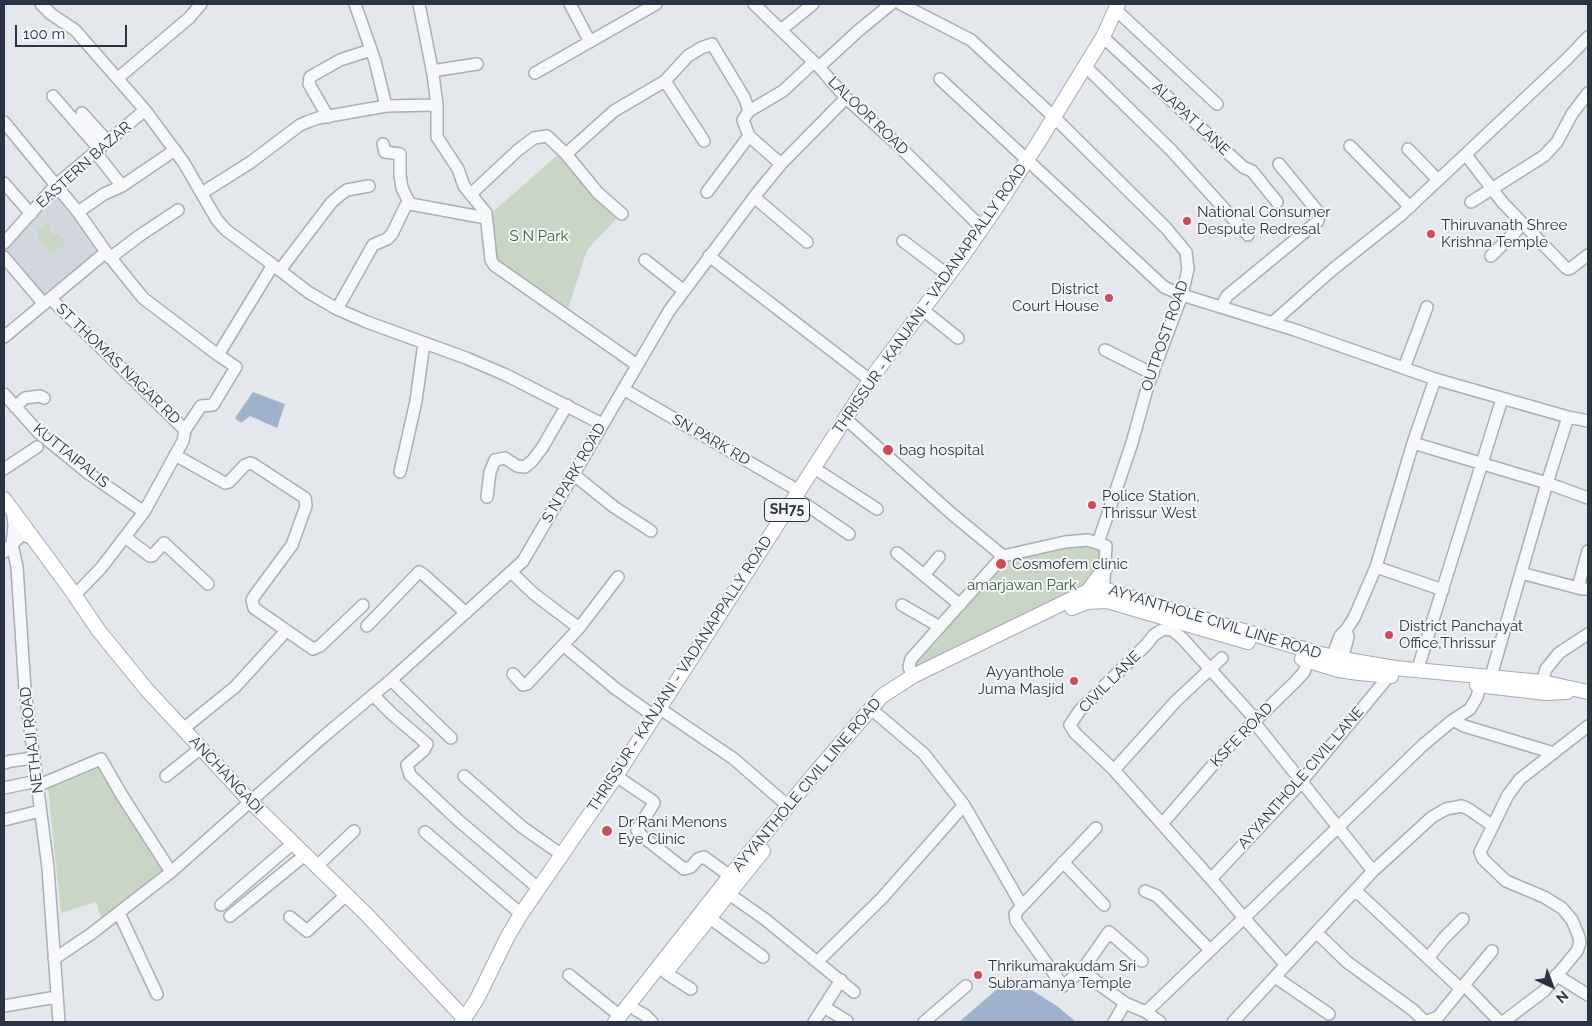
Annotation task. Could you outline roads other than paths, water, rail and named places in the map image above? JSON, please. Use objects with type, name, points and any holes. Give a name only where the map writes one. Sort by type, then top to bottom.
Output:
[{"type":"main road","name":"THRISSUR - KANJANI - VADANAPPALLY ROAD","points":[[465,1021],[521,914],[616,776],[870,380],[982,228],[1103,37],[1117,6]]},
{"type":"main road","name":"ANCHANGADI","points":[[8,504],[124,663],[250,801],[416,966],[465,1021]]},
{"type":"main road","points":[[1096,595],[1106,567]]},
{"type":"main road","name":"AYYANTHOLE CIVIL LINE ROAD","points":[[620,1020],[636,1010],[661,974],[725,891],[873,710],[882,696],[916,683],[1077,606],[1096,595]]},
{"type":"main road","name":"AYYANTHOLE CIVIL LINE ROAD","points":[[897,690],[913,676],[1096,595],[1308,661],[1418,671],[1546,693],[1562,693],[1572,690]]},
{"type":"main road","name":"AYYANTHOLE CIVIL LINE ROAD","points":[[1173,619],[1335,663],[1359,673],[1486,683],[1542,682],[1588,692]]},
{"type":"main road","name":"AYYANTHOLE CIVIL LINE ROAD","points":[[620,1020],[710,918],[725,891],[730,876],[788,806],[809,786]]},
{"type":"street","points":[[41,4],[51,14],[75,30],[145,110],[176,150],[217,220],[226,230],[308,292],[337,309],[367,322],[466,358],[506,375],[602,424]]},
{"type":"street","points":[[118,78],[189,18],[201,4]]},
{"type":"street","points":[[354,4],[372,50],[386,106]]},
{"type":"street","points":[[419,4],[437,105],[437,137],[458,169],[464,186],[486,213],[491,260],[498,269],[637,365]]},
{"type":"street","points":[[570,4],[590,42]]},
{"type":"street","name":"LALOOR ROAD","points":[[754,4],[816,65],[846,98],[899,146],[982,228]]},
{"type":"street","points":[[781,30],[812,4]]},
{"type":"street","points":[[781,164],[749,136],[743,120],[749,111],[783,91],[891,4]]},
{"type":"street","name":"OUTPOST ROAD","points":[[901,4],[971,40],[1054,117],[1166,228],[1186,252],[1188,269],[1182,295],[1143,400],[1132,443],[1098,543]]},
{"type":"street","points":[[534,73],[652,5]]},
{"type":"street","points":[[1117,6],[1217,104]]},
{"type":"street","name":"ALAPAT LANE","points":[[1103,37],[1243,167],[1252,171],[1277,202]]},
{"type":"street","points":[[566,154],[614,112],[665,81],[688,56],[712,44],[744,97],[749,111]]},
{"type":"street","points":[[1272,323],[1332,270],[1383,231],[1586,44]]},
{"type":"street","points":[[328,116],[310,84],[310,77],[340,60],[372,50]]},
{"type":"street","points":[[432,71],[477,64]]},
{"type":"street","points":[[1085,66],[1171,150],[1248,235]]},
{"type":"street","points":[[940,80],[1164,287],[1182,295],[1272,323],[1435,379],[1588,421]]},
{"type":"street","points":[[665,81],[704,141]]},
{"type":"street","points":[[1471,202],[1538,160],[1549,150],[1557,142],[1572,114],[1588,93]]},
{"type":"street","points":[[53,96],[101,148]]},
{"type":"street","name":"S N PARK ROAD","points":[[250,801],[466,613],[523,560],[669,311],[709,256],[781,164],[846,98]]},
{"type":"street","points":[[202,193],[251,162],[300,125],[328,116],[386,106],[437,105]]},
{"type":"street","name":"EASTERN BAZAR","points":[[4,243],[56,186],[145,110]]},
{"type":"street","points":[[82,113],[122,186]]},
{"type":"street","points":[[4,122],[78,212],[108,255],[143,298],[236,367],[214,405],[201,406],[186,430],[183,441],[144,512],[101,568],[75,595]]},
{"type":"street","points":[[471,194],[518,150],[534,138],[547,136],[566,154],[605,200],[622,214]]},
{"type":"street","points":[[707,192],[749,136]]},
{"type":"street","points":[[383,144],[385,152],[400,154],[402,188],[410,204]]},
{"type":"street","points":[[1350,146],[1410,207]]},
{"type":"street","points":[[1408,149],[1438,180]]},
{"type":"street","points":[[78,212],[104,194],[122,186],[176,150]]},
{"type":"street","points":[[1466,154],[1492,189],[1568,268],[1588,255]]},
{"type":"street","points":[[1221,307],[1227,296],[1318,221],[1319,214],[1280,164]]},
{"type":"street","points":[[4,183],[31,214]]},
{"type":"street","points":[[218,354],[276,268],[331,203],[347,190],[369,186]]},
{"type":"street","points":[[754,197],[807,242]]},
{"type":"street","points":[[337,309],[373,245],[387,239],[392,234],[406,205],[410,204],[486,218]]},
{"type":"street","points":[[4,336],[108,255],[178,210]]},
{"type":"street","points":[[1491,256],[1524,224]]},
{"type":"street","points":[[903,241],[948,275]]},
{"type":"street","points":[[709,256],[870,380]]},
{"type":"street","name":"ST THOMAS NAGAR RD","points":[[4,258],[47,302],[186,430]]},
{"type":"street","points":[[645,260],[684,291]]},
{"type":"street","points":[[1404,368],[1427,307]]},
{"type":"street","points":[[922,309],[958,338]]},
{"type":"street","points":[[400,472],[416,401],[424,343]]},
{"type":"street","points":[[1104,350],[1153,374]]},
{"type":"street","points":[[1335,663],[1340,636],[1354,618],[1376,566],[1413,443],[1435,379]]},
{"type":"street","name":"SN PARK RD","points":[[623,389],[797,494],[849,534]]},
{"type":"street","name":"KUTTAIPALIS","points":[[4,394],[40,433],[81,467],[144,512]]},
{"type":"street","points":[[15,407],[25,398],[40,396],[44,398]]},
{"type":"street","points":[[1418,671],[1502,398]]},
{"type":"street","points":[[487,497],[490,472],[495,460],[505,458],[517,466],[525,467],[542,448],[567,405]]},
{"type":"street","points":[[1146,1012],[1423,745],[1453,720],[1470,709],[1486,683],[1568,417]]},
{"type":"street","points":[[846,419],[952,514],[1003,556]]},
{"type":"street","points":[[1413,443],[1547,483],[1588,498]]},
{"type":"street","points":[[4,469],[36,447]]},
{"type":"street","points":[[175,455],[225,483],[233,480],[245,465],[250,463],[305,498],[306,506],[292,545],[252,600],[254,608],[313,649],[320,646],[363,605]]},
{"type":"street","points":[[814,468],[876,509]]},
{"type":"street","points":[[574,474],[614,507],[651,532]]},
{"type":"street","name":"NETHAJI ROAD","points":[[8,504],[14,525],[8,548],[17,567],[25,690],[48,868],[59,1022]]},
{"type":"street","points":[[8,548],[22,536],[32,538]]},
{"type":"street","points":[[125,537],[150,556],[164,543],[208,584]]},
{"type":"street","points":[[913,676],[909,667],[910,659],[1003,556],[1065,542],[1088,540],[1106,546],[1106,567]]},
{"type":"street","points":[[1521,573],[1583,588],[1588,551]]},
{"type":"street","points":[[897,553],[960,604]]},
{"type":"street","points":[[924,575],[939,557]]},
{"type":"street","points":[[1376,566],[1442,590]]},
{"type":"street","points":[[367,626],[419,572],[466,613]]},
{"type":"street","points":[[512,572],[534,594],[579,628]]},
{"type":"street","points":[[513,674],[525,685],[579,628],[618,577]]},
{"type":"street","points":[[902,605],[940,627]]},
{"type":"street","points":[[1173,619],[1182,638],[1255,721],[1337,828],[1373,871]]},
{"type":"street","name":"CIVIL LANE","points":[[1173,619],[1154,635],[1143,649],[1083,707],[1070,725],[1078,736],[1114,770],[1286,965]]},
{"type":"street","points":[[183,729],[235,687],[286,632]]},
{"type":"street","points":[[1542,682],[1546,670],[1559,653],[1588,634]]},
{"type":"street","points":[[563,645],[616,689],[734,759],[788,806]]},
{"type":"street","points":[[1114,770],[1168,709],[1222,658]]},
{"type":"street","name":"KSFE ROAD","points":[[1162,824],[1231,744],[1304,672],[1308,661]]},
{"type":"street","name":"AYYANTHOLE CIVIL LANE","points":[[1211,879],[1301,781],[1389,676]]},
{"type":"street","points":[[390,680],[451,738]]},
{"type":"street","points":[[373,695],[392,714],[428,744],[407,765],[410,775],[459,821],[538,888]]},
{"type":"street","points":[[873,710],[924,754],[964,805],[1022,906]]},
{"type":"street","points":[[1453,720],[1464,726],[1554,753]]},
{"type":"street","points":[[1356,891],[1502,1022],[1544,991],[1584,945],[1575,925],[1562,908],[1544,896],[1506,881],[1483,859],[1480,852],[1508,795],[1520,779],[1588,726]]},
{"type":"street","points":[[166,776],[201,748]]},
{"type":"street","points":[[4,763],[34,758]]},
{"type":"street","points":[[4,788],[37,784],[101,759],[171,872]]},
{"type":"street","points":[[464,776],[522,827],[562,855]]},
{"type":"street","points":[[616,776],[653,800],[654,803],[637,830],[642,836],[684,869],[691,867],[698,859],[704,857],[730,876]]},
{"type":"street","points":[[54,959],[119,913],[171,872],[250,801]]},
{"type":"street","points":[[818,962],[882,898],[964,805]]},
{"type":"street","points":[[1233,1022],[1373,871],[1432,816],[1446,809],[1462,806],[1493,826]]},
{"type":"street","points":[[4,820],[40,811]]},
{"type":"street","points":[[1096,828],[1015,914],[1016,921],[1063,986],[1083,969],[1109,932],[1142,961]]},
{"type":"street","points":[[316,867],[354,831]]},
{"type":"street","points":[[424,832],[521,914]]},
{"type":"street","points":[[221,905],[292,844]]},
{"type":"street","points":[[230,916],[304,856]]},
{"type":"street","points":[[1063,862],[1104,905]]},
{"type":"street","points":[[725,891],[766,920],[854,992]]},
{"type":"street","points":[[1145,891],[1157,896],[1210,950]]},
{"type":"street","points":[[290,917],[307,931],[346,895]]},
{"type":"street","points":[[119,913],[157,994]]},
{"type":"street","points":[[710,918],[763,957]]},
{"type":"street","points":[[1428,957],[1463,919]]},
{"type":"street","points":[[1317,933],[1347,962],[1413,1010],[1425,1022],[1438,1017],[1465,988],[1492,951]]},
{"type":"street","points":[[1083,969],[1100,985],[1125,1003],[1146,1012],[1160,1022]]},
{"type":"street","points":[[661,974],[692,989]]},
{"type":"street","points":[[569,975],[620,1020]]},
{"type":"street","points":[[1556,975],[1588,995]]},
{"type":"street","points":[[1275,977],[1329,1014]]},
{"type":"street","points":[[841,980],[824,1007],[847,1022]]},
{"type":"street","points":[[814,1022],[841,980]]},
{"type":"street","points":[[924,1022],[966,986]]},
{"type":"street","points":[[4,1006],[56,997]]},
{"type":"street","points":[[1114,1022],[1125,1003]]},
{"type":"street","points":[[636,1010],[652,1022]]},
{"type":"water","points":[[253,392],[285,404],[277,428],[250,416],[241,423],[235,418]]},
{"type":"water","points":[[1011,977],[1057,1006],[1076,1022],[959,1022]]},
{"type":"place","name":"National Consumer Despute Redresal","points":[[1187,221]]},
{"type":"place","name":"Thiruvanath Shree Krishna Temple","points":[[1431,234]]},
{"type":"place","name":"District Court House","points":[[1109,298]]},
{"type":"place","name":"bag hospital","points":[[888,450]]},
{"type":"place","name":"Police Station, Thrissur West","points":[[1092,505]]},
{"type":"place","name":"Cosmofem clinic","points":[[1001,564]]},
{"type":"place","name":"District Panchayat Office,Thrissur","points":[[1389,635]]},
{"type":"place","name":"Ayyanthole Juma Masjid","points":[[1074,681]]},
{"type":"place","name":"Dr Rani Menons Eye Clinic","points":[[607,831]]},
{"type":"place","name":"Thrikumarakudam Sri Subramanya Temple","points":[[978,975]]},
{"type":"park label","name":"S N Park","points":[[539,236]]},
{"type":"park label","name":"amarjawan Park","points":[[1022,585]]}]
